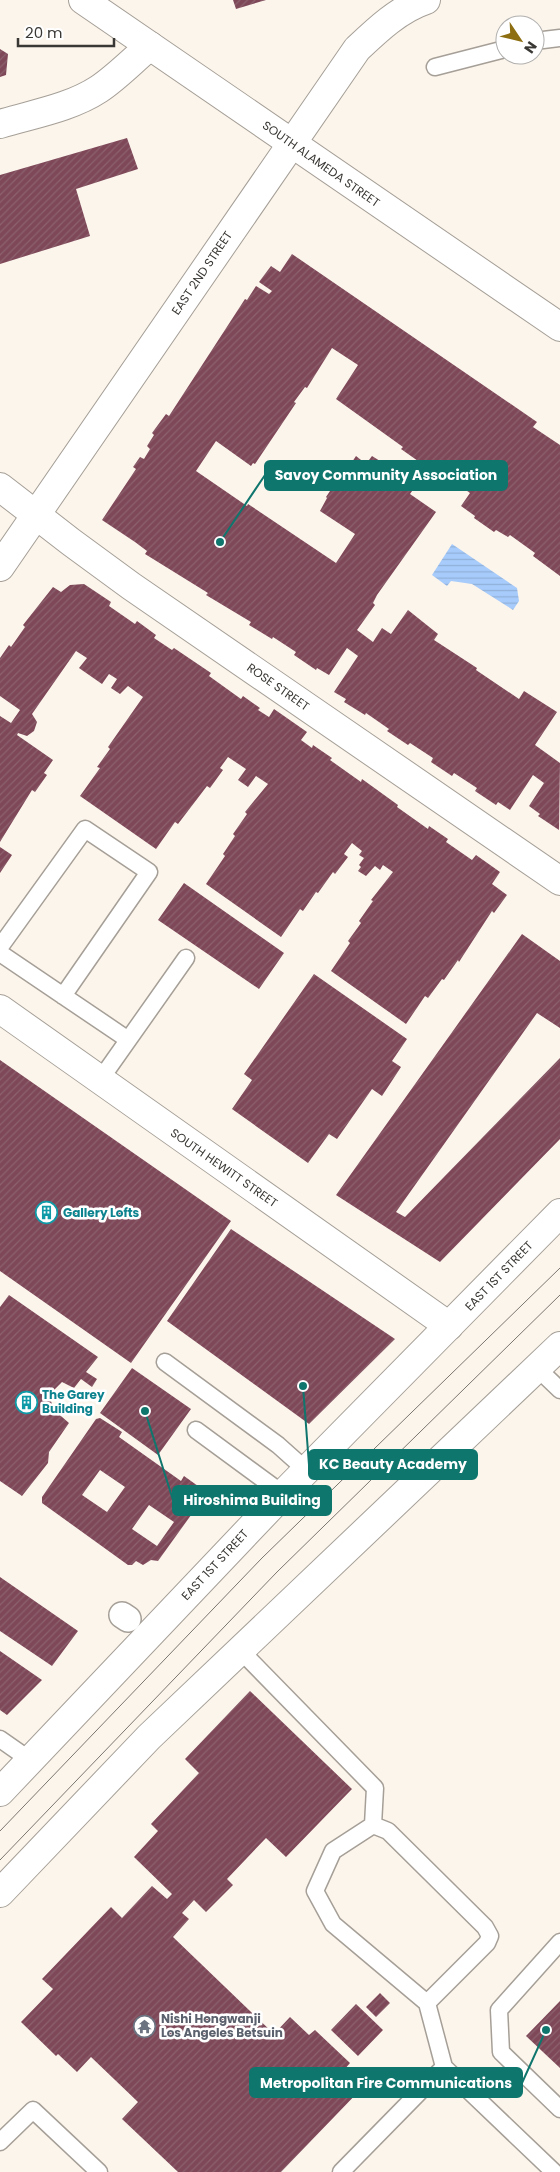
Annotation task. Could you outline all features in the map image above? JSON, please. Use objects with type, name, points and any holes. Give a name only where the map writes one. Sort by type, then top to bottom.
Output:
[{"type":"main road","name":"SOUTH ALAMEDA STREET","points":[[83,0],[560,327]]},
{"type":"main road","name":"EAST 2ND STREET","points":[[0,567],[356,49],[385,23],[415,4],[426,0]]},
{"type":"main road","points":[[0,124],[62,106],[88,96],[101,88],[150,46]]},
{"type":"main road","name":"ROSE STREET","points":[[0,487],[131,586],[560,881]]},
{"type":"main road","name":"SOUTH HEWITT STREET","points":[[0,1009],[449,1326]]},
{"type":"main road","name":"EAST 1ST STREET","points":[[0,1792],[306,1470],[560,1213]]},
{"type":"main road","points":[[0,1893],[149,1737],[560,1346]]},
{"type":"lane","points":[[545,40],[560,38]]},
{"type":"lane","points":[[435,67],[495,52]]},
{"type":"lane","points":[[0,947],[86,829],[150,872],[64,996]]},
{"type":"lane","points":[[0,953],[127,1039]]},
{"type":"lane","points":[[100,1080],[127,1039],[186,958]]},
{"type":"lane","points":[[165,1362],[278,1445],[306,1470]]},
{"type":"lane","points":[[537,1368],[560,1390]]},
{"type":"lane","points":[[196,1430],[283,1494]]},
{"type":"lane","points":[[240,1650],[375,1788],[373,1826]]},
{"type":"lane","points":[[0,1739],[30,1760]]},
{"type":"lane","points":[[373,1826],[333,1851],[315,1892],[332,1924],[427,2004],[444,2067],[554,2172]]},
{"type":"lane","points":[[373,1826],[388,1831],[485,1926],[490,1936],[487,1943],[427,2004]]},
{"type":"lane","points":[[560,1942],[499,2010],[501,2052],[560,2109]]},
{"type":"lane","points":[[341,2172],[444,2067]]},
{"type":"lane","points":[[0,2142],[33,2110],[99,2172]]},
{"type":"water","points":[[452,544],[517,588],[519,601],[513,610],[472,584],[451,581],[447,586],[432,575]]},
{"type":"building","points":[[233,0],[266,0],[236,9]]},
{"type":"building","points":[[0,49],[8,54],[6,75],[0,77]]},
{"type":"building","points":[[127,138],[138,169],[76,189],[90,236],[0,264],[0,175]]},
{"type":"building","points":[[292,254],[537,422],[533,427],[560,445],[560,576],[533,556],[535,553],[510,535],[508,537],[496,530],[494,532],[474,518],[475,516],[461,506],[470,493],[430,465],[410,494],[436,512],[377,595],[373,603],[375,605],[357,630],[373,642],[382,628],[391,634],[408,610],[438,634],[434,640],[477,668],[476,670],[519,699],[524,691],[557,712],[535,745],[560,763],[559,830],[538,816],[540,814],[529,806],[544,783],[533,775],[510,810],[498,802],[496,805],[475,791],[477,788],[454,773],[452,776],[431,762],[433,758],[387,731],[389,729],[366,713],[365,715],[344,702],[346,699],[334,692],[358,656],[347,648],[329,675],[317,668],[316,670],[294,655],[296,652],[273,637],[272,639],[249,625],[251,622],[206,595],[208,593],[145,554],[147,551],[102,520],[136,469],[133,467],[140,457],[144,459],[150,449],[147,446],[154,435],[152,433],[166,414],[169,416],[245,299],[247,300],[256,286],[269,294],[272,291],[259,282],[271,266],[280,272]],"holes":[[[332,348],[358,365],[336,399],[403,447],[401,449],[418,461],[404,479],[397,474],[391,482],[382,475],[388,466],[372,456],[366,464],[356,456],[326,497],[320,511],[355,534],[336,563],[196,471],[216,441],[251,466],[253,463],[255,464],[296,403],[294,402],[305,387],[307,388]]]},
{"type":"building","points":[[84,584],[111,602],[109,606],[135,624],[137,621],[156,635],[154,638],[172,650],[174,648],[211,673],[209,676],[241,699],[243,696],[269,717],[274,709],[307,732],[301,740],[312,748],[313,745],[332,758],[330,760],[361,782],[362,779],[428,829],[429,826],[448,839],[446,842],[472,860],[476,855],[500,872],[492,884],[507,895],[494,913],[492,911],[459,962],[458,960],[428,998],[425,996],[406,1024],[331,971],[350,943],[348,941],[361,923],[359,921],[373,901],[371,900],[393,872],[383,865],[380,870],[375,866],[366,876],[358,871],[361,867],[359,865],[364,858],[359,855],[362,851],[352,843],[344,854],[348,857],[335,874],[333,872],[318,893],[316,892],[303,911],[300,909],[281,937],[206,884],[225,856],[223,854],[235,836],[233,834],[247,814],[245,812],[268,784],[256,776],[248,787],[238,780],[246,769],[228,757],[220,768],[223,770],[210,788],[207,786],[178,824],[175,822],[156,849],[80,796],[100,768],[97,767],[110,749],[108,747],[143,697],[128,686],[120,694],[111,688],[117,679],[109,674],[102,684],[79,668],[87,658],[76,651],[32,714],[37,722],[34,731],[27,736],[18,733],[17,735],[53,760],[44,773],[47,775],[35,792],[32,790],[0,842],[0,716],[11,723],[20,710],[0,696],[0,658],[9,645],[11,647],[25,627],[23,625],[53,587],[61,592],[70,585]]},
{"type":"building","points":[[0,847],[12,855],[0,873]]},
{"type":"building","points":[[184,883],[284,953],[259,989],[158,920]]},
{"type":"building","points":[[522,934],[560,961],[560,1028],[537,1013],[396,1212],[405,1217],[560,1058],[560,1139],[440,1262],[336,1195]]},
{"type":"building","points":[[314,974],[407,1039],[392,1061],[401,1067],[382,1096],[372,1089],[337,1139],[329,1134],[308,1163],[232,1109],[252,1080],[244,1074]]},
{"type":"building","points":[[0,1060],[231,1221],[131,1363],[0,1271]]},
{"type":"building","points":[[231,1229],[395,1339],[309,1424],[167,1321]]},
{"type":"building","name":"The Garey Building","points":[[9,1295],[98,1357],[86,1372],[97,1379],[92,1387],[81,1379],[74,1388],[62,1382],[49,1395],[54,1410],[69,1423],[49,1452],[48,1463],[22,1496],[0,1481],[0,1307]]},
{"type":"building","points":[[132,1368],[191,1409],[158,1455],[100,1413]]},
{"type":"building","points":[[100,1418],[122,1432],[119,1437],[181,1481],[184,1476],[205,1491],[204,1497],[158,1561],[151,1560],[143,1565],[136,1561],[132,1565],[128,1565],[42,1503],[42,1497],[96,1419]],"holes":[[[100,1470],[125,1487],[107,1512],[82,1495]],[[149,1505],[174,1522],[157,1546],[132,1529]]]},
{"type":"building","points":[[0,1577],[78,1631],[52,1666],[0,1631]]},
{"type":"building","points":[[0,1651],[42,1680],[7,1715],[0,1710]]},
{"type":"building","name":"Nishi Hongwanji Los Angeles Betsuin","points":[[250,1691],[352,1789],[286,1857],[266,1838],[227,1879],[233,1885],[206,1912],[194,1900],[182,1913],[189,1919],[173,1937],[274,2034],[290,2017],[309,2035],[315,2030],[350,2063],[344,2070],[363,2087],[281,2172],[178,2172],[122,2119],[138,2102],[91,2057],[77,2072],[58,2054],[56,2056],[21,2022],[53,1989],[42,1979],[111,1907],[122,1918],[152,1886],[167,1899],[172,1894],[134,1857],[158,1831],[151,1824],[199,1773],[185,1759]]},
{"type":"building","points":[[380,1993],[390,2003],[376,2017],[366,2007]]},
{"type":"building","points":[[560,2001],[560,2068],[526,2036]]},
{"type":"building","points":[[356,2004],[383,2030],[358,2056],[331,2030]]},
{"type":"tram line","points":[[0,1831],[262,1558],[560,1268]]},
{"type":"tram line","points":[[0,1860],[277,1572],[560,1295]]},
{"type":"place","name":"Savoy Community Association","points":[[220,542]]},
{"type":"place","name":"Gallery Lofts","points":[[47,1213]]},
{"type":"place","name":"KC Beauty Academy","points":[[303,1386]]},
{"type":"place","name":"The Garey Building","points":[[26,1402]]},
{"type":"place","name":"Hiroshima Building","points":[[145,1411]]},
{"type":"place","name":"Nishi Hongwanji Los Angeles Betsuin","points":[[145,2026]]},
{"type":"place","name":"Metropolitan Fire Communications","points":[[546,2030]]}]
